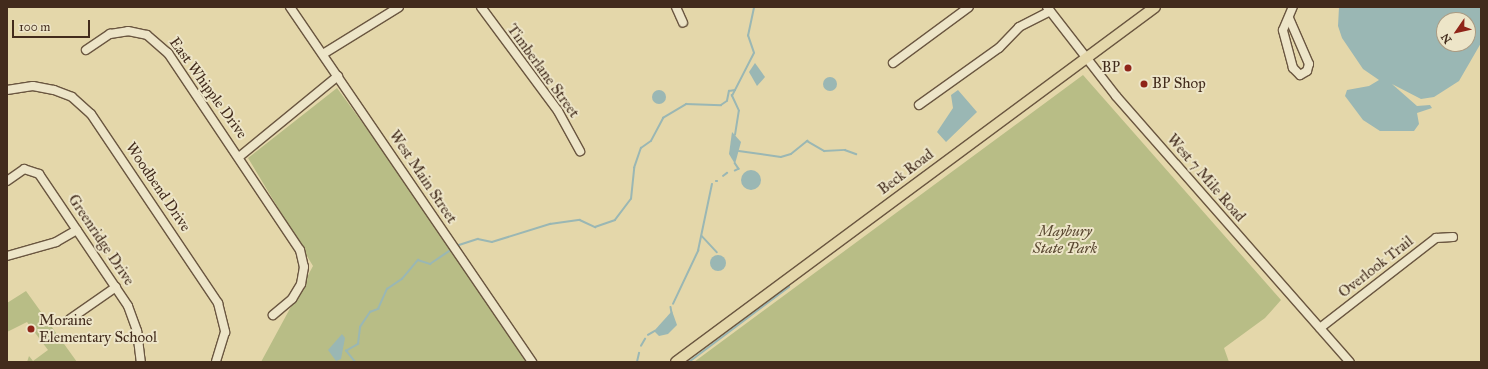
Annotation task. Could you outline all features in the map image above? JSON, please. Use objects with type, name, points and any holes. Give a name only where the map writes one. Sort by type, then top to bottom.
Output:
[{"type":"main road","name":"Beck Road","points":[[676,362],[1084,58],[1155,7]]},
{"type":"street","name":"West Main Street","points":[[290,7],[532,362]]},
{"type":"street","points":[[323,54],[399,7]]},
{"type":"street","name":"Timberlane Street","points":[[481,7],[554,106],[580,151]]},
{"type":"street","points":[[676,7],[683,23]]},
{"type":"street","points":[[893,63],[969,7]]},
{"type":"street","points":[[1289,18],[1309,64],[1307,71],[1300,74],[1293,68],[1283,30],[1293,7]]},
{"type":"street","points":[[919,105],[1000,48],[1019,27],[1049,9]]},
{"type":"street","name":"West 7 Mile Road","points":[[1049,9],[1084,58],[1350,362]]},
{"type":"street","name":"East Whipple Drive","points":[[86,50],[101,38],[119,32],[137,32],[155,40],[168,53],[293,235],[303,259],[302,280],[297,292],[273,315]]},
{"type":"street","points":[[239,157],[338,76]]},
{"type":"street","name":"Woodbend Drive","points":[[7,90],[33,86],[54,90],[72,97],[91,114],[215,298],[225,326],[222,349],[216,362]]},
{"type":"street","name":"Greenridge Drive","points":[[7,181],[24,169],[36,171],[116,288],[135,323],[141,362]]},
{"type":"street","points":[[7,256],[56,242],[77,230]]},
{"type":"street","name":"Overlook Trail","points":[[1320,328],[1436,238],[1453,237]]},
{"type":"street","points":[[70,319],[116,288]]},
{"type":"green space","name":"Maybury State Park","points":[[1083,75],[1281,300],[1265,318],[1224,348],[1229,362],[694,362]]},
{"type":"green space","points":[[337,88],[414,193],[526,362],[261,362],[313,266],[248,158]]},
{"type":"green space","points":[[26,291],[77,362],[27,362],[29,356],[33,361],[48,350],[27,322],[7,332],[7,303]]},
{"type":"water","points":[[1339,7],[1481,7],[1481,43],[1476,52],[1476,12],[1436,12],[1436,52],[1476,52],[1459,81],[1434,97],[1421,99],[1392,84],[1417,106],[1430,105],[1432,108],[1417,113],[1419,124],[1414,131],[1380,131],[1363,120],[1345,96],[1347,90],[1369,86],[1379,80],[1363,69],[1342,38],[1338,26]]},
{"type":"water","points":[[755,63],[765,77],[757,86],[749,72]]},
{"type":"water","points":[[830,77],[835,79],[837,84],[835,89],[830,91],[825,89],[823,84],[825,79]]},
{"type":"water","points":[[656,90],[662,90],[666,94],[666,100],[662,104],[656,104],[652,100],[652,94]]},
{"type":"water","points":[[958,90],[977,112],[946,142],[937,132],[953,108],[951,95]]},
{"type":"water","points":[[732,132],[741,142],[735,164],[729,154]]},
{"type":"water","points":[[751,170],[758,173],[761,180],[758,187],[751,190],[744,187],[741,180],[744,173]]},
{"type":"water","points":[[715,255],[721,255],[726,260],[724,269],[721,271],[715,271],[710,266],[710,260]]},
{"type":"water","points":[[672,311],[677,325],[668,334],[659,336],[654,331]]},
{"type":"water","points":[[342,334],[345,338],[341,359],[336,361],[328,350]]},
{"type":"waterway","points":[[735,135],[739,111],[732,96],[754,53],[748,36],[754,7]]},
{"type":"waterway","points":[[456,246],[478,239],[492,242],[550,224],[580,220],[595,227],[615,220],[631,199],[634,168],[641,148],[651,141],[663,118],[686,104],[721,105],[727,101],[729,91],[735,90]]},
{"type":"waterway","points":[[739,151],[781,157],[791,154],[807,141],[824,151],[845,150],[856,154]]},
{"type":"waterway","points":[[735,163],[739,169],[735,171]]},
{"type":"waterway","points":[[723,176],[727,173]]},
{"type":"waterway","points":[[673,304],[698,251],[712,184]]},
{"type":"waterway","points":[[702,236],[717,252]]},
{"type":"waterway","points":[[355,362],[346,351],[358,344],[360,327],[370,312],[378,309],[387,289],[402,279],[418,260],[430,264],[452,249]]},
{"type":"waterway","points":[[689,362],[789,287]]},
{"type":"waterway","points":[[671,307],[672,313]]},
{"type":"waterway","points":[[648,335],[655,331]]},
{"type":"waterway","points":[[641,346],[645,339]]},
{"type":"waterway","points":[[637,362],[639,353]]},
{"type":"place","name":"BP","points":[[1128,68]]},
{"type":"place","name":"BP Shop","points":[[1144,84]]},
{"type":"place","name":"Moraine Elementary School","points":[[31,329]]}]
